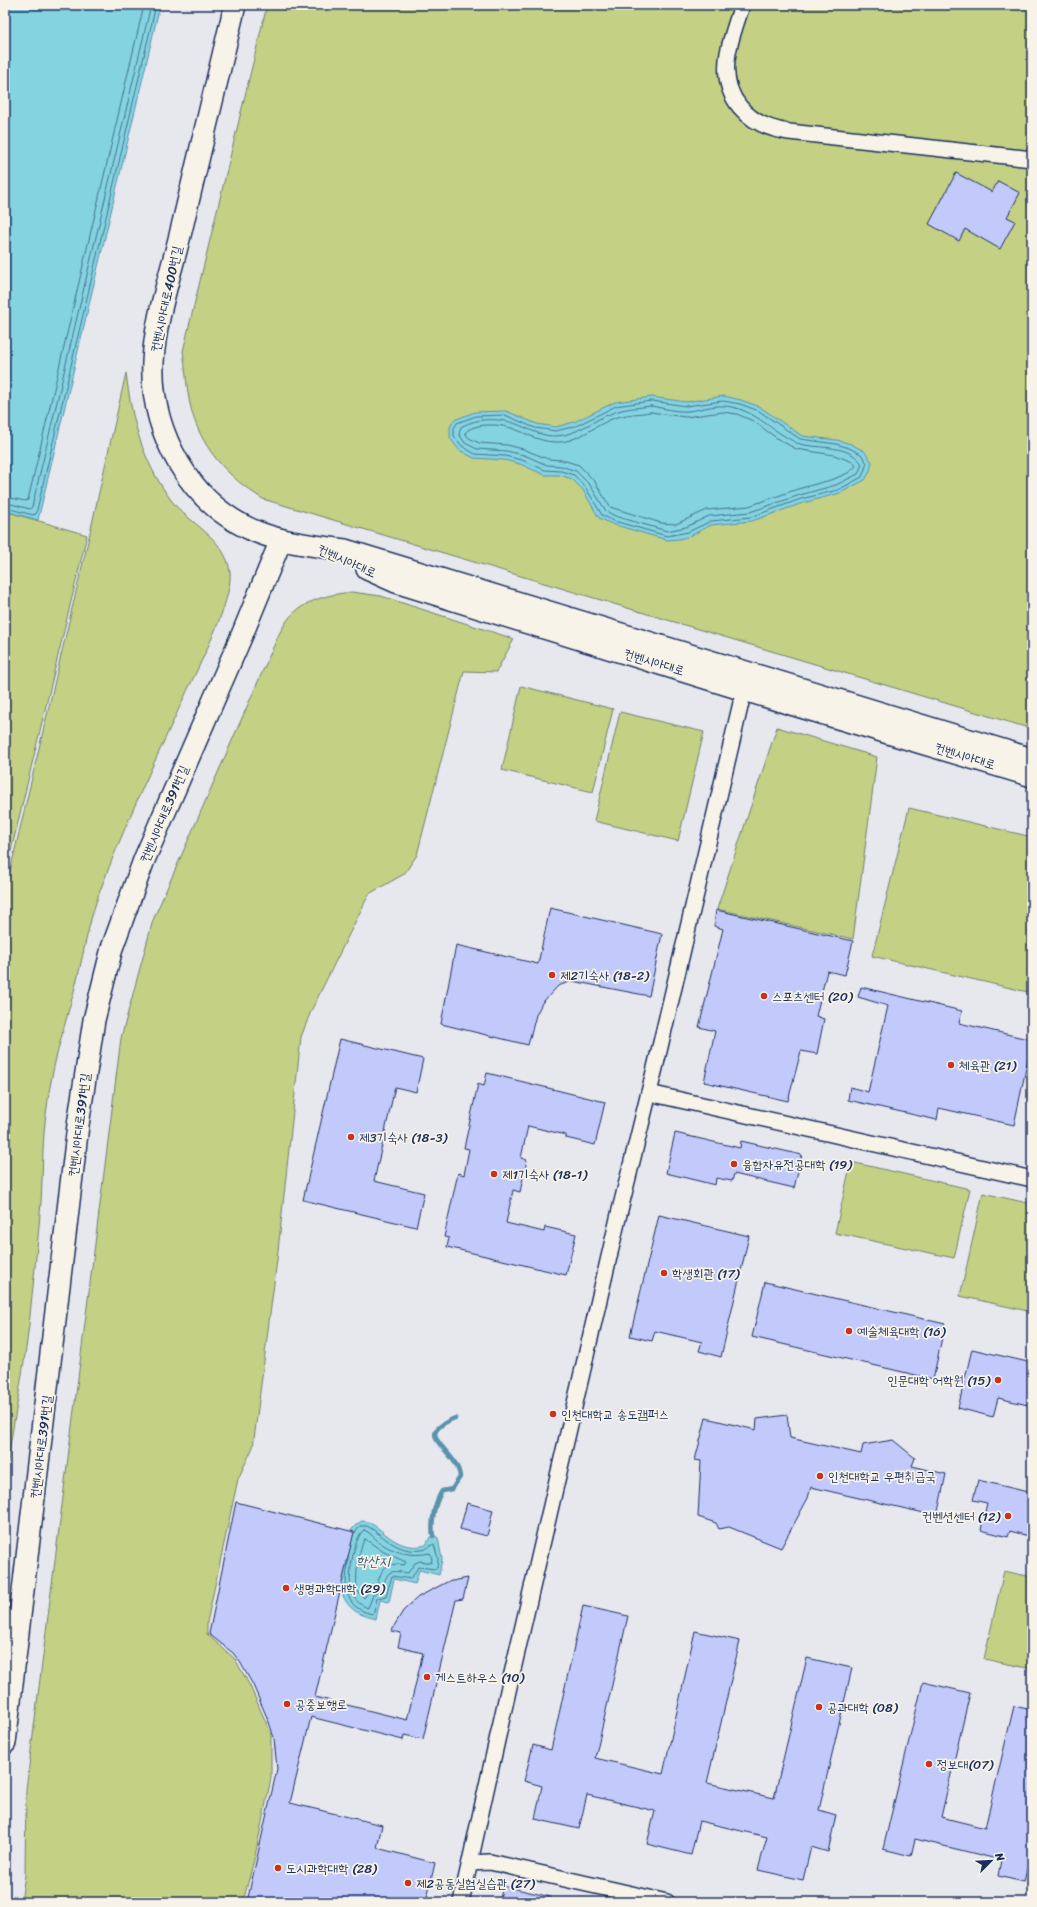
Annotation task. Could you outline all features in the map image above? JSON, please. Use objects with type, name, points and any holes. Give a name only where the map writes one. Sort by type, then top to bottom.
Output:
[{"type":"street","name":"컨벤시아대로400번길","points":[[235,5],[159,324],[154,349],[154,385],[160,419],[168,441],[178,462],[196,488],[237,521],[257,532],[281,540],[312,545]]},
{"type":"street","points":[[742,5],[728,52],[726,69],[729,86],[736,101],[746,115],[758,123],[774,130],[789,132],[1032,159]]},
{"type":"street","name":"컨벤시아대로391번길","points":[[5,1743],[79,1118],[94,1020],[112,948],[144,860],[239,642],[281,540]]},
{"type":"street","name":"컨벤시아대로","points":[[312,545],[396,582],[744,690],[1032,776]]},
{"type":"street","name":"컨벤시아대로","points":[[312,545],[345,550],[1032,759]]},
{"type":"street","points":[[461,1902],[510,1682],[619,1214],[744,690]]},
{"type":"street","points":[[649,1093],[1032,1179]]},
{"type":"street","points":[[470,1862],[490,1862],[667,1902]]},
{"type":"green space","points":[[267,5],[1032,5],[1032,729],[263,499],[238,481],[226,470],[208,447],[194,419],[189,398],[183,351]]},
{"type":"green space","points":[[126,373],[135,424],[153,470],[171,500],[187,517],[206,532],[222,550],[227,560],[230,572],[229,585],[226,601],[212,638],[140,793],[98,895],[52,1075],[45,1119],[40,1217],[29,1325],[5,1484],[5,892],[89,537]]},
{"type":"green space","points":[[8,512],[87,535],[5,876],[5,527]]},
{"type":"green space","points":[[352,592],[381,596],[514,639],[496,672],[464,671],[417,855],[404,874],[369,894],[311,1011],[301,1037],[277,1260],[253,1447],[238,1479],[207,1622],[207,1634],[235,1659],[250,1686],[271,1734],[271,1778],[255,1856],[243,1902],[21,1902],[25,1875],[26,1790],[121,1038],[153,920],[279,634],[289,618],[310,602],[326,596]]},
{"type":"green space","points":[[521,686],[613,709],[593,792],[502,770]]},
{"type":"green space","points":[[620,712],[704,732],[678,841],[594,821]]},
{"type":"green space","points":[[777,727],[877,757],[853,939],[717,909]]},
{"type":"green space","points":[[909,808],[1032,837],[1032,993],[872,956]]},
{"type":"green space","points":[[851,1162],[970,1189],[954,1258],[835,1233]]},
{"type":"green space","points":[[983,1193],[1032,1204],[1032,1312],[960,1296]]},
{"type":"green space","points":[[1004,1571],[1032,1577],[1032,1669],[984,1659]]},
{"type":"water","points":[[5,5],[160,5],[38,520],[9,512],[5,527]]},
{"type":"water","points":[[724,396],[760,407],[802,436],[837,440],[851,444],[864,451],[872,462],[870,471],[865,480],[840,493],[803,503],[752,521],[711,525],[690,536],[667,540],[612,524],[599,518],[583,490],[572,479],[560,475],[545,475],[520,464],[504,460],[474,458],[459,450],[450,438],[450,427],[454,420],[475,412],[506,411],[537,424],[556,427],[574,422],[615,402],[652,397],[686,402]]},
{"type":"water","name":"학산지","points":[[362,1521],[368,1522],[375,1526],[388,1536],[404,1545],[414,1547],[426,1545],[430,1537],[436,1536],[438,1538],[442,1559],[439,1575],[419,1570],[415,1584],[394,1579],[389,1602],[380,1600],[376,1619],[362,1615],[350,1607],[342,1592],[342,1566],[348,1540],[353,1528]]},
{"type":"building","points":[[956,173],[992,192],[998,181],[1020,193],[1007,217],[1015,221],[1000,249],[965,229],[959,241],[929,224]]},
{"type":"building","name":"제2기숙사 (18-2)","points":[[550,908],[662,934],[649,996],[572,981],[558,986],[542,1003],[536,1015],[528,1045],[441,1024],[456,945],[538,964]]},
{"type":"building","name":"스포츠센터 (20)","points":[[716,910],[853,941],[845,975],[827,971],[816,1016],[824,1019],[817,1054],[801,1051],[788,1101],[704,1082],[715,1031],[699,1027],[723,929],[714,926]]},
{"type":"building","name":"체육관 (21)","points":[[861,987],[962,1011],[959,1023],[1032,1040],[1014,1125],[939,1108],[937,1120],[848,1100],[850,1087],[868,1092],[888,1006],[858,997]]},
{"type":"building","name":"제3기숙사 (18-3)","points":[[340,1039],[423,1059],[416,1092],[395,1087],[374,1181],[424,1193],[416,1227],[303,1200]]},
{"type":"building","name":"제1기숙사 (18-1)","points":[[487,1073],[605,1102],[595,1145],[566,1138],[566,1135],[528,1126],[521,1158],[527,1160],[520,1192],[513,1190],[506,1223],[544,1232],[545,1227],[576,1234],[566,1275],[447,1247],[449,1238],[444,1237],[458,1173],[464,1175],[469,1149],[464,1148],[478,1084],[484,1086]]},
{"type":"building","name":"융합자유전공대학 (19)","points":[[675,1133],[740,1148],[741,1141],[802,1155],[794,1188],[734,1174],[732,1181],[716,1178],[715,1185],[666,1173]]},
{"type":"building","name":"학생회관 (17)","points":[[659,1215],[749,1236],[721,1357],[699,1351],[702,1342],[655,1331],[652,1341],[630,1336]]},
{"type":"building","name":"예술체육대학 (16)","points":[[765,1282],[945,1324],[933,1379],[752,1337]]},
{"type":"building","name":"인문대학 어학원 (15)","points":[[972,1349],[1032,1363],[1032,1406],[998,1398],[993,1417],[958,1408]]},
{"type":"building","points":[[787,1415],[790,1438],[861,1454],[863,1445],[893,1440],[915,1458],[912,1466],[946,1474],[937,1516],[811,1487],[808,1498],[781,1548],[729,1527],[719,1529],[716,1523],[698,1517],[701,1461],[695,1460],[706,1418],[756,1430],[757,1419]]},
{"type":"building","name":"컨벤션센터 (12)","points":[[978,1480],[1032,1493],[1032,1537],[1010,1531],[1008,1537],[981,1530],[987,1503],[973,1500]]},
{"type":"building","name":"공중보행로","points":[[236,1502],[354,1532],[315,1697],[407,1720],[423,1653],[398,1647],[401,1633],[391,1631],[403,1611],[418,1597],[447,1582],[468,1578],[463,1599],[456,1600],[423,1739],[404,1735],[403,1740],[311,1717],[290,1803],[382,1825],[377,1848],[435,1863],[426,1902],[247,1902],[277,1769],[274,1738],[269,1722],[253,1685],[233,1653],[209,1634]]},
{"type":"building","points":[[467,1503],[493,1510],[487,1536],[460,1529]]},
{"type":"building","name":"공과대학 (08)","points":[[583,1606],[628,1616],[595,1758],[663,1774],[695,1631],[740,1641],[707,1783],[774,1798],[807,1658],[852,1668],[819,1810],[836,1815],[828,1852],[811,1847],[803,1880],[758,1870],[767,1837],[699,1821],[691,1855],[647,1844],[655,1811],[587,1795],[579,1829],[535,1819],[542,1786],[524,1781],[533,1745],[551,1750]]},
{"type":"building","name":"정보대(07)","points":[[923,1682],[970,1693],[941,1817],[985,1828],[1014,1706],[1032,1710],[1032,1846],[1024,1882],[998,1876],[1001,1860],[915,1839],[911,1856],[883,1849]]},
{"type":"building","points":[[503,1886],[551,1897],[550,1902],[499,1902]]},
{"type":"waterway","points":[[433,1536],[432,1524],[439,1496],[442,1491],[452,1489],[460,1477],[457,1467],[439,1443],[436,1437],[436,1431],[442,1425],[455,1418]]},
{"type":"place","name":"제2기숙사 (18-2)","points":[[552,975]]},
{"type":"place","name":"스포츠센터 (20)","points":[[764,996]]},
{"type":"place","name":"체육관 (21)","points":[[951,1065]]},
{"type":"place","name":"제3기숙사 (18-3)","points":[[351,1137]]},
{"type":"place","name":"융합자유전공대학 (19)","points":[[734,1164]]},
{"type":"place","name":"제1기숙사 (18-1)","points":[[494,1174]]},
{"type":"place","name":"학생회관 (17)","points":[[664,1273]]},
{"type":"place","name":"예술체육대학 (16)","points":[[849,1331]]},
{"type":"place","name":"인문대학 어학원 (15)","points":[[998,1380]]},
{"type":"place","name":"인천대학교 송도캠퍼스","points":[[553,1414]]},
{"type":"place","name":"인천대학교 우편취급국","points":[[820,1476]]},
{"type":"place","name":"컨벤션센터 (12)","points":[[1008,1516]]},
{"type":"place","name":"생명과학대학 (29)","points":[[286,1588]]},
{"type":"place","name":"게스트하우스 (10)","points":[[427,1677]]},
{"type":"place","name":"공중보행로","points":[[287,1704]]},
{"type":"place","name":"공과대학 (08)","points":[[819,1707]]},
{"type":"place","name":"정보대(07)","points":[[929,1764]]},
{"type":"place","name":"도시과학대학 (28)","points":[[278,1868]]},
{"type":"place","name":"제2공동실험실습관 (27)","points":[[408,1883]]}]
